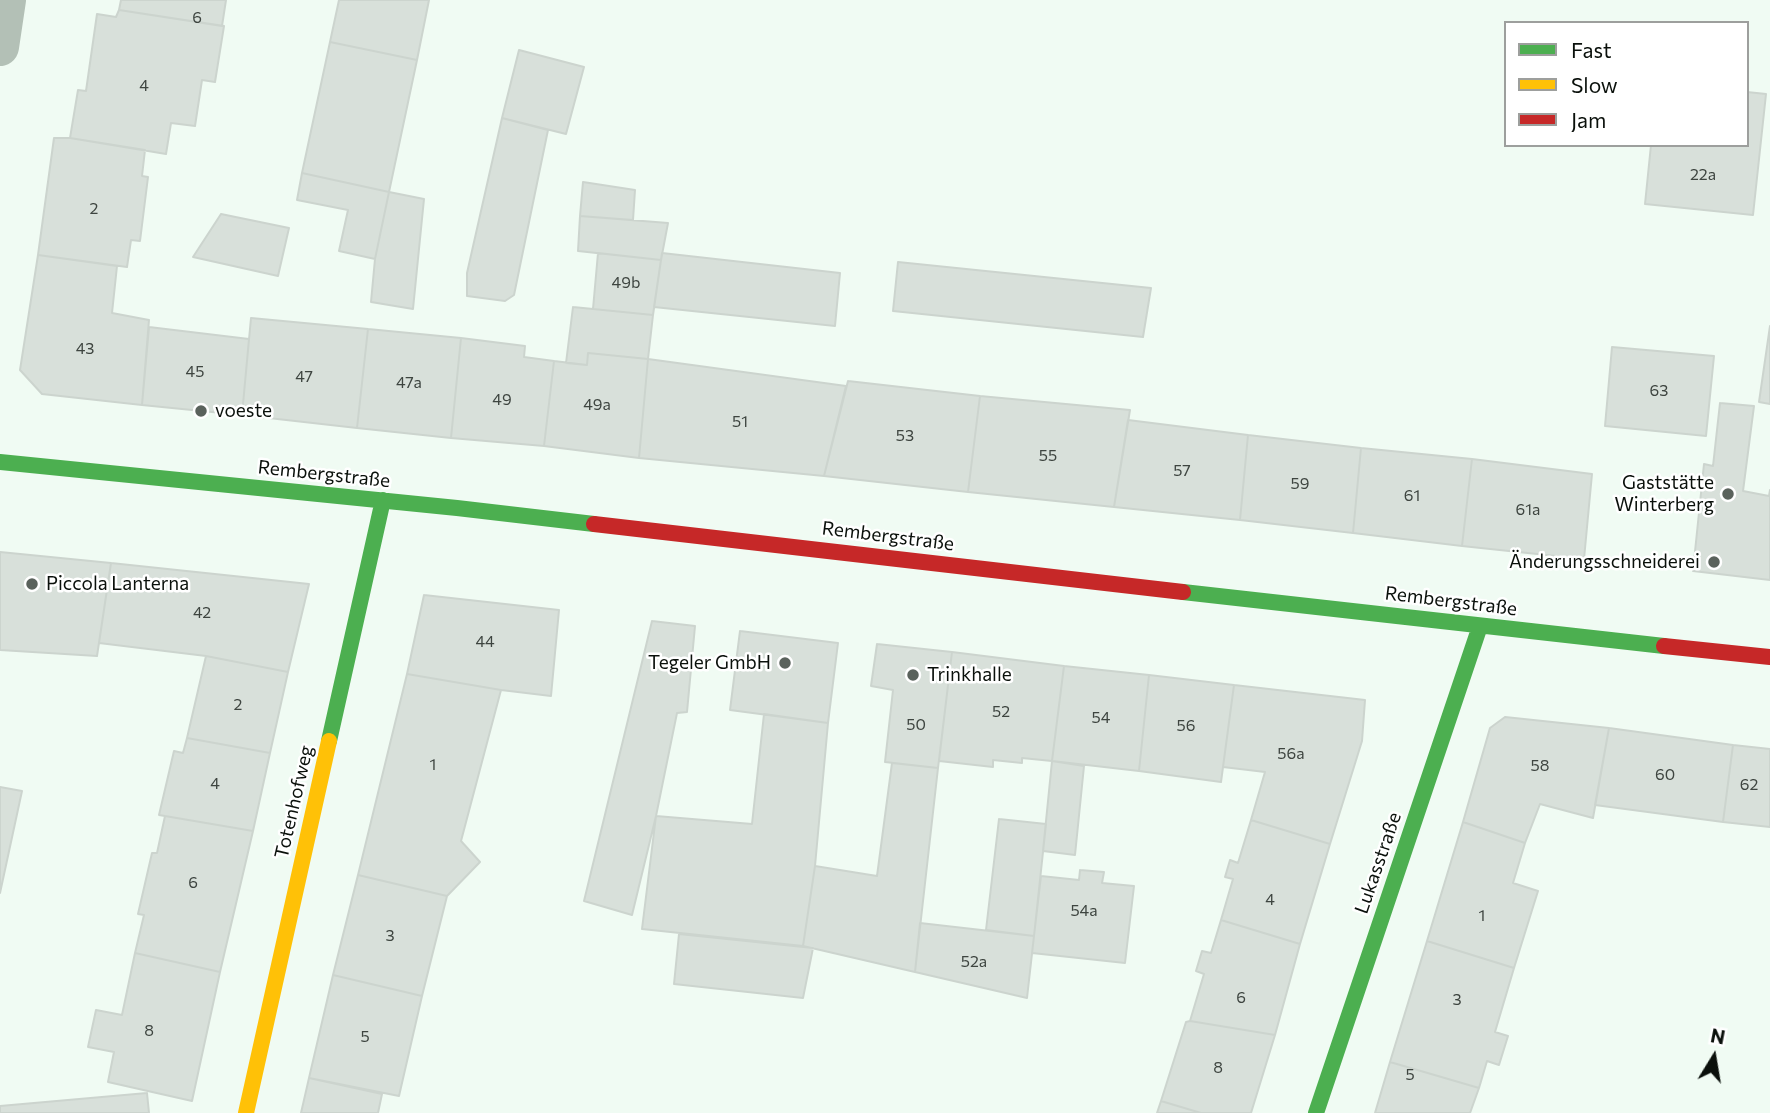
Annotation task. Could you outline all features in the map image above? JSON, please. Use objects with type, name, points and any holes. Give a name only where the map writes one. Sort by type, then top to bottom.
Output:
[{"type":"main road","name":"Rembergstraße","points":[[0,463],[383,500],[1770,657]]},
{"type":"main road","name":"Totenhofweg","points":[[246,1113],[383,500]]},
{"type":"main road","name":"Lukasstraße","points":[[1316,1113],[1480,626]]},
{"type":"street","points":[[0,47],[7,0]]},
{"type":"building","points":[[121,0],[226,0],[222,26],[119,10]]},
{"type":"building","points":[[339,0],[429,0],[417,60],[330,42]]},
{"type":"building","points":[[119,10],[224,26],[215,82],[202,80],[195,126],[171,123],[166,154],[70,138],[78,90],[86,91],[97,14],[116,17]]},
{"type":"building","points":[[330,42],[417,60],[389,192],[302,173]]},
{"type":"building","points":[[519,50],[584,67],[566,134],[502,118]]},
{"type":"building","points":[[1749,92],[1766,94],[1753,215],[1645,204],[1651,147],[1749,147]]},
{"type":"building","points":[[502,118],[548,130],[514,295],[505,301],[467,296],[467,273]]},
{"type":"building","points":[[54,138],[145,150],[142,176],[148,177],[140,241],[131,240],[127,267],[38,255]]},
{"type":"building","points":[[302,173],[389,192],[375,259],[339,251],[348,210],[297,200]]},
{"type":"building","points":[[583,182],[635,190],[633,220],[580,216]]},
{"type":"building","points":[[389,192],[424,199],[413,309],[371,302],[375,259]]},
{"type":"building","points":[[221,214],[289,228],[278,276],[193,257]]},
{"type":"building","points":[[580,216],[668,223],[661,260],[578,251]]},
{"type":"building","points":[[598,253],[661,260],[653,315],[593,309]]},
{"type":"building","points":[[662,253],[840,273],[835,326],[654,307]]},
{"type":"building","points":[[38,255],[117,266],[112,313],[149,320],[142,405],[42,394],[20,370]]},
{"type":"building","points":[[898,262],[1151,288],[1143,337],[893,311]]},
{"type":"building","points":[[573,307],[653,315],[648,359],[588,353],[587,365],[566,363]]},
{"type":"building","points":[[251,318],[368,329],[357,428],[242,415]]},
{"type":"building","points":[[1770,326],[1770,404],[1759,402]]},
{"type":"building","points":[[149,327],[249,339],[242,415],[142,405]]},
{"type":"building","points":[[368,329],[461,338],[451,438],[357,428]]},
{"type":"building","points":[[461,338],[525,346],[524,357],[554,361],[544,446],[451,438]]},
{"type":"building","points":[[1612,347],[1714,356],[1706,436],[1605,426]]},
{"type":"building","points":[[588,353],[648,359],[639,458],[544,446],[554,361],[587,365]]},
{"type":"building","points":[[648,359],[846,386],[824,476],[639,458]]},
{"type":"building","points":[[848,381],[980,396],[968,492],[824,476]]},
{"type":"building","points":[[980,396],[1130,410],[1114,507],[968,492]]},
{"type":"building","name":"Gaststätte Winterberg","points":[[1720,403],[1754,406],[1743,491],[1769,496],[1770,490],[1770,580],[1693,571],[1704,464],[1713,466]]},
{"type":"building","points":[[1128,420],[1248,435],[1240,520],[1114,507]]},
{"type":"building","points":[[1248,435],[1361,448],[1353,533],[1240,520]]},
{"type":"building","points":[[1361,448],[1472,459],[1462,546],[1353,533]]},
{"type":"building","points":[[1472,459],[1592,474],[1584,559],[1462,546]]},
{"type":"building","points":[[0,552],[111,563],[97,656],[0,650]]},
{"type":"building","points":[[111,563],[309,584],[288,672],[206,656],[99,643]]},
{"type":"building","points":[[424,595],[559,610],[551,696],[407,674]]},
{"type":"building","points":[[652,621],[695,626],[687,712],[677,713],[632,915],[584,901]]},
{"type":"building","points":[[740,631],[838,643],[828,723],[730,710]]},
{"type":"building","points":[[877,644],[952,652],[938,768],[885,762],[893,690],[871,686]]},
{"type":"building","points":[[952,652],[1064,666],[1052,761],[1022,758],[1022,763],[993,760],[993,767],[939,761]]},
{"type":"building","points":[[206,656],[288,672],[270,753],[187,738]]},
{"type":"building","points":[[1064,666],[1149,675],[1139,771],[1052,761]]},
{"type":"building","points":[[407,674],[501,690],[461,841],[480,862],[447,896],[358,875]]},
{"type":"building","points":[[1149,675],[1234,685],[1221,782],[1139,771]]},
{"type":"building","points":[[1234,685],[1365,700],[1362,741],[1330,844],[1251,820],[1265,772],[1223,767]]},
{"type":"building","points":[[764,714],[828,723],[815,866],[803,946],[642,929],[656,816],[752,824]]},
{"type":"building","points":[[1505,717],[1609,728],[1593,818],[1540,804],[1525,843],[1463,822],[1490,728]]},
{"type":"building","points":[[1609,728],[1733,745],[1723,822],[1595,805]]},
{"type":"building","points":[[187,738],[270,753],[253,831],[159,815],[174,751],[183,753]]},
{"type":"building","points":[[1733,745],[1770,749],[1770,827],[1723,822]]},
{"type":"building","points":[[1052,761],[1084,766],[1075,855],[1043,851]]},
{"type":"building","points":[[892,763],[938,768],[915,972],[803,946],[815,866],[877,876]]},
{"type":"building","points":[[0,787],[22,791],[0,893]]},
{"type":"building","points":[[165,816],[253,831],[220,972],[135,953],[144,915],[138,914],[152,853],[157,853]]},
{"type":"building","points":[[999,819],[1046,824],[1034,936],[986,930]]},
{"type":"building","points":[[1251,820],[1330,844],[1300,944],[1221,920],[1233,879],[1225,877],[1230,860],[1238,863]]},
{"type":"building","points":[[1463,822],[1525,843],[1513,883],[1538,891],[1514,968],[1427,941]]},
{"type":"building","points":[[1080,870],[1104,872],[1102,883],[1134,886],[1125,963],[1032,953],[1041,876],[1079,880]]},
{"type":"building","points":[[358,875],[447,896],[422,996],[333,975]]},
{"type":"building","points":[[1221,920],[1300,944],[1275,1035],[1190,1021],[1204,974],[1196,971],[1202,951],[1211,953]]},
{"type":"building","points":[[920,923],[1034,936],[1027,998],[915,972]]},
{"type":"building","points":[[679,934],[813,948],[803,998],[674,984]]},
{"type":"building","points":[[1427,941],[1514,968],[1495,1032],[1508,1036],[1499,1065],[1487,1061],[1479,1088],[1390,1062]]},
{"type":"building","points":[[135,953],[220,972],[192,1101],[108,1082],[114,1052],[88,1047],[96,1010],[122,1015]]},
{"type":"building","points":[[333,975],[422,996],[399,1096],[309,1078]]},
{"type":"building","points":[[1186,1022],[1275,1035],[1251,1113],[1201,1113],[1161,1101]]},
{"type":"building","points":[[1390,1062],[1479,1088],[1470,1113],[1375,1113]]},
{"type":"building","points":[[309,1078],[382,1094],[378,1113],[301,1113]]},
{"type":"building","points":[[147,1093],[149,1113],[0,1113],[0,1106]]},
{"type":"building","points":[[1161,1101],[1201,1113],[1157,1113]]},
{"type":"traffic: fast","points":[[0,462],[594,524]]},
{"type":"traffic: fast","points":[[329,741],[383,500]]},
{"type":"traffic: fast","points":[[1183,592],[1664,646]]},
{"type":"traffic: fast","points":[[1316,1113],[1480,626]]},
{"type":"traffic: slow","points":[[246,1113],[329,741]]},
{"type":"traffic: jam","points":[[594,524],[1183,592]]},
{"type":"traffic: jam","points":[[1664,646],[1770,657]]},
{"type":"place","name":"voeste","points":[[201,411]]},
{"type":"place","name":"Gaststätte Winterberg","points":[[1728,494]]},
{"type":"place","name":"Änderungsschneiderei","points":[[1714,562]]},
{"type":"place","name":"Piccola Lanterna","points":[[32,584]]},
{"type":"place","name":"Tegeler GmbH","points":[[785,663]]},
{"type":"place","name":"Trinkhalle","points":[[913,675]]}]
